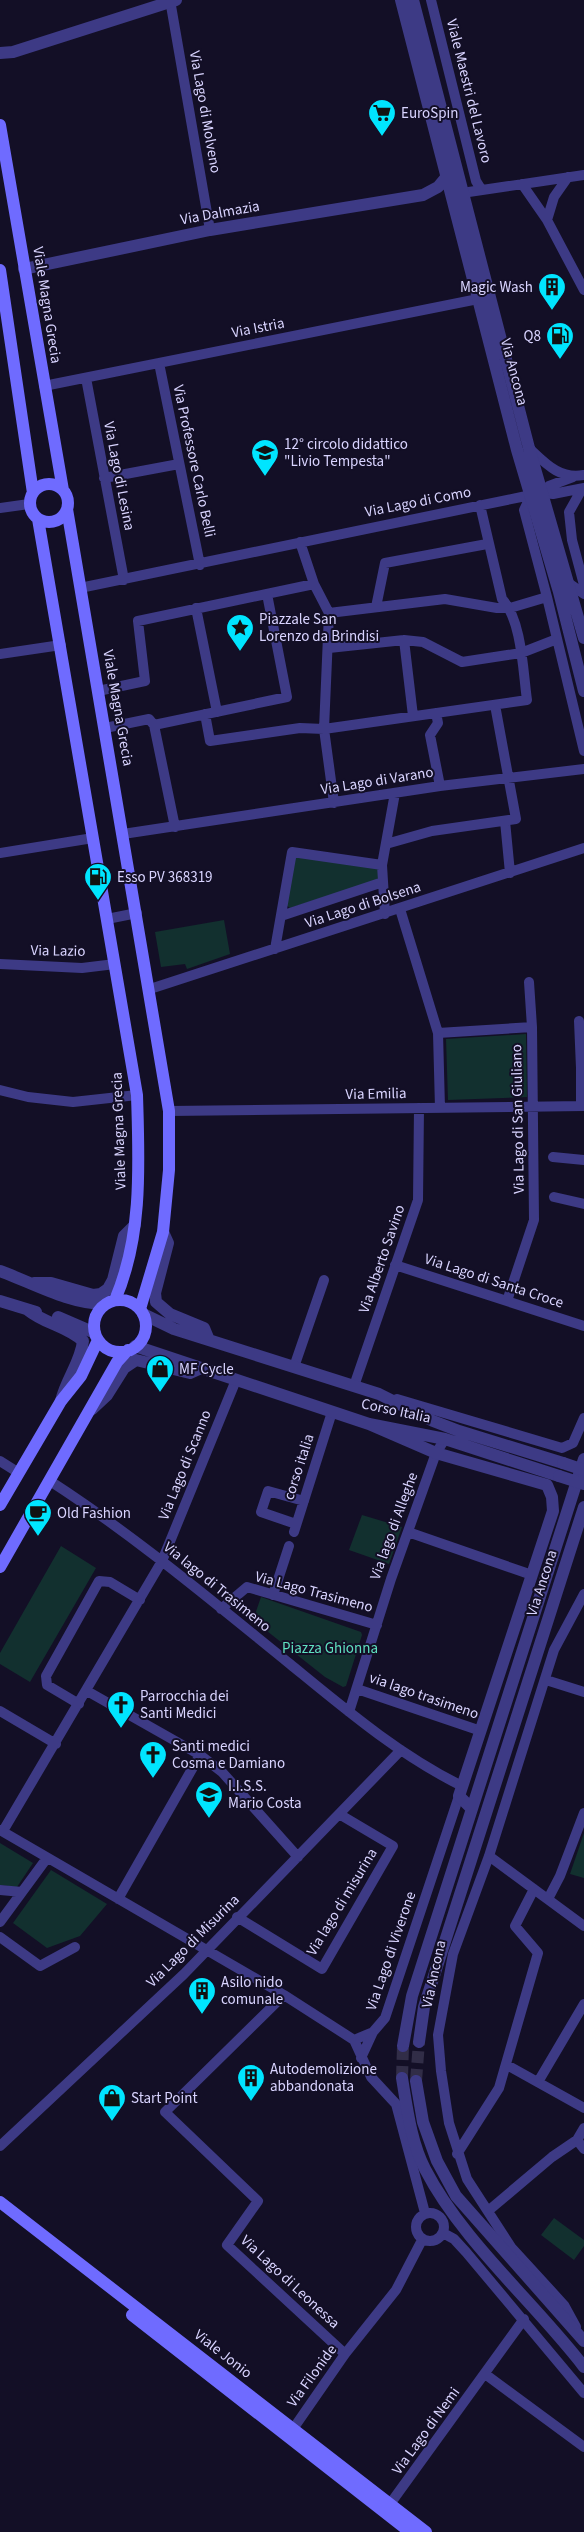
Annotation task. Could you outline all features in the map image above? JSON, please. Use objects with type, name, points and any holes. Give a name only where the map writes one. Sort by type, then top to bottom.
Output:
[{"type":"main road","name":"Viale Magna Grecia","points":[[0,125],[44,386],[63,490],[68,499],[67,509],[80,588],[150,989],[169,1111],[169,1170],[163,1232],[142,1312]]},
{"type":"main road","name":"Viale Magna Grecia","points":[[0,270],[31,498],[34,515],[38,519],[137,1094],[139,1170],[135,1225],[124,1280],[109,1298]]},
{"type":"main road","points":[[31,498],[39,486],[47,484],[56,485],[63,490]]},
{"type":"main road","points":[[38,519],[46,522],[55,522],[63,517],[67,509]]},
{"type":"main road","points":[[0,1505],[61,1401],[81,1376],[96,1337],[95,1317],[109,1298],[124,1300],[142,1312],[145,1332],[133,1352],[118,1362],[0,1567]]},
{"type":"main road","points":[[96,1337],[106,1348],[133,1352]]},
{"type":"main road","name":"Viale Jonio","points":[[0,2202],[426,2532]]},
{"type":"main road","name":"Viale Jonio","points":[[0,2212],[410,2532]]},
{"type":"street","name":"Via Ancona","points":[[401,0],[448,175],[478,299],[537,494]]},
{"type":"street","name":"Via Ancona","points":[[413,0],[529,448],[537,494]]},
{"type":"street","name":"Viale Maestri del Lavoro","points":[[431,0],[476,181],[481,189]]},
{"type":"street","points":[[0,62],[6,52],[172,1]]},
{"type":"street","name":"Via Lago di Molveno","points":[[172,1],[210,230]]},
{"type":"street","name":"Via Dalmazia","points":[[423,195],[438,187],[448,175]]},
{"type":"street","points":[[462,193],[584,175]]},
{"type":"street","points":[[547,220],[554,197],[568,177]]},
{"type":"street","points":[[522,184],[547,220],[584,290]]},
{"type":"street","name":"Via Dalmazia","points":[[24,269],[210,230],[423,195],[443,198],[455,210]]},
{"type":"street","name":"Via Istria","points":[[44,386],[478,299]]},
{"type":"street","name":"Via Professore Carlo Belli","points":[[159,363],[200,565]]},
{"type":"street","name":"Via Lago di Lesina","points":[[86,378],[124,580]]},
{"type":"street","name":"Via Lago di Como","points":[[529,448],[551,469],[579,476]]},
{"type":"street","points":[[104,478],[179,464]]},
{"type":"street","name":"Via Lago di Como","points":[[537,494],[549,486],[579,476]]},
{"type":"street","points":[[583,488],[569,512],[572,540],[584,585]]},
{"type":"street","name":"Via Lago di Como","points":[[80,588],[200,565],[300,542],[480,505],[537,494],[553,494],[583,488]]},
{"type":"street","points":[[537,494],[570,584],[584,638]]},
{"type":"street","points":[[537,494],[557,639],[584,751]]},
{"type":"street","points":[[0,508],[31,498]]},
{"type":"street","points":[[205,714],[210,741],[300,728],[324,729],[526,700],[521,653],[510,608],[502,599],[487,544],[480,505]]},
{"type":"street","points":[[300,542],[314,584],[329,613],[329,648],[324,729],[334,803]]},
{"type":"street","points":[[376,607],[385,563],[487,544]]},
{"type":"street","points":[[98,691],[145,681],[138,621],[314,584]]},
{"type":"street","points":[[570,584],[584,594]]},
{"type":"street","points":[[154,725],[287,697],[267,594]]},
{"type":"street","points":[[329,613],[445,599],[497,608],[510,608],[552,597]]},
{"type":"street","points":[[552,597],[584,691]]},
{"type":"street","points":[[196,608],[217,712]]},
{"type":"street","points":[[329,648],[404,640],[423,642],[462,662],[521,653],[557,639]]},
{"type":"street","points":[[404,640],[413,716]]},
{"type":"street","points":[[0,654],[60,645]]},
{"type":"street","points":[[386,844],[432,831],[516,819],[495,705]]},
{"type":"street","points":[[436,713],[438,724],[430,735],[440,786]]},
{"type":"street","points":[[105,728],[149,719],[154,725],[175,827]]},
{"type":"street","name":"Via Lago di Varano","points":[[123,834],[440,786],[584,769]]},
{"type":"street","points":[[385,914],[382,865],[396,793]]},
{"type":"street","points":[[505,820],[510,873]]},
{"type":"street","points":[[0,853],[93,838]]},
{"type":"street","name":"Via Lago di Bolsena","points":[[150,989],[584,848]]},
{"type":"street","points":[[275,948],[292,852],[382,865]]},
{"type":"street","points":[[281,916],[383,882]]},
{"type":"street","points":[[400,909],[438,1032],[440,1108]]},
{"type":"street","points":[[107,919],[137,913]]},
{"type":"street","name":"Via Lazio","points":[[0,964],[82,968],[115,964]]},
{"type":"street","points":[[529,982],[532,1027]]},
{"type":"street","points":[[580,1021],[583,1106]]},
{"type":"street","name":"Via Lago di San Giuliano","points":[[438,1032],[532,1027],[534,1220],[508,1301]]},
{"type":"street","points":[[0,1090],[28,1097],[73,1102],[137,1094]]},
{"type":"street","name":"Via Emilia","points":[[169,1111],[583,1106]]},
{"type":"street","name":"Via Alberto Savino","points":[[354,1386],[418,1200],[419,1108]]},
{"type":"street","points":[[553,1157],[584,1160]]},
{"type":"street","points":[[554,1197],[584,1204]]},
{"type":"street","name":"Viale Magna Grecia","points":[[163,1232],[168,1243],[155,1292],[156,1302],[170,1314],[204,1328],[209,1340]]},
{"type":"street","name":"Via Lago di Santa Croce","points":[[395,1265],[584,1326]]},
{"type":"street","points":[[0,1271],[90,1304],[109,1298]]},
{"type":"street","points":[[294,1367],[324,1280]]},
{"type":"street","points":[[0,1301],[54,1316],[96,1337]]},
{"type":"street","points":[[28,1310],[39,1319],[74,1333],[83,1341],[82,1351],[65,1384],[61,1401]]},
{"type":"street","name":"Corso Italia","points":[[142,1312],[174,1329],[379,1394],[433,1421],[459,1431],[584,1470]]},
{"type":"street","name":"Corso Italia","points":[[133,1352],[201,1368],[369,1424],[445,1439],[584,1484]]},
{"type":"street","name":"Via Lago di Scanno","points":[[56,1744],[162,1561],[236,1380]]},
{"type":"street","points":[[379,1394],[562,1448],[573,1443],[584,1418]]},
{"type":"street","name":"corso italia","points":[[304,1501],[268,1491],[260,1512],[295,1528],[304,1501],[332,1412]]},
{"type":"street","name":"Via Ancona","points":[[369,1424],[436,1453],[547,1485],[552,1497],[553,1511],[461,1791]]},
{"type":"street","name":"Via lago di Alleghe","points":[[357,1689],[408,1532],[436,1453],[445,1439]]},
{"type":"street","name":"Via Ancona","points":[[403,2046],[412,1996],[584,1459]]},
{"type":"street","points":[[0,1461],[19,1473]]},
{"type":"street","name":"Via lago di Trasimeno","points":[[50,1481],[95,1509],[349,1712],[400,1750],[461,1791]]},
{"type":"street","name":"Via Ancona","points":[[419,2042],[424,2007],[584,1507]]},
{"type":"street","name":"Via Ancona","points":[[408,1532],[532,1575]]},
{"type":"street","points":[[273,1594],[289,1546]]},
{"type":"street","points":[[79,1704],[47,1685],[46,1676],[99,1581],[110,1582],[140,1600]]},
{"type":"street","name":"Via Lago Trasimeno","points":[[221,1608],[247,1587],[377,1625]]},
{"type":"street","name":"Via Ancona","points":[[584,1594],[554,1650],[489,1856],[453,1954],[438,2035],[449,2123],[467,2179],[510,2247],[564,2305],[584,2341]]},
{"type":"street","points":[[546,1680],[584,1692]]},
{"type":"street","points":[[349,1712],[357,1689]]},
{"type":"street","name":"via lago trasimeno","points":[[357,1689],[482,1728]]},
{"type":"street","points":[[87,1691],[200,1755],[222,1772],[298,1857]]},
{"type":"street","points":[[0,1711],[56,1744],[1,1830],[284,1995],[354,2040],[361,2058],[372,2077],[396,2104],[425,2212]]},
{"type":"street","points":[[482,1728],[503,1711]]},
{"type":"street","name":"Via Lago di Misurina","points":[[0,2146],[184,1974],[205,1949],[298,1857],[400,1750]]},
{"type":"street","points":[[118,1899],[200,1755]]},
{"type":"street","points":[[461,1791],[472,1808]]},
{"type":"street","name":"Via Lago di Viverone","points":[[354,2040],[373,2032],[385,2018],[461,1791]]},
{"type":"street","points":[[486,1810],[502,1815]]},
{"type":"street","points":[[548,1899],[560,1876],[584,1813]]},
{"type":"street","name":"Via lago di misurina","points":[[237,1917],[322,1969],[393,1846],[339,1814]]},
{"type":"street","points":[[489,1856],[584,1926]]},
{"type":"street","points":[[0,1922],[47,1858]]},
{"type":"street","points":[[458,2154],[499,2088],[507,2065],[538,1953],[515,1926],[534,1889]]},
{"type":"street","points":[[0,1890],[22,1892]]},
{"type":"street","points":[[0,1937],[40,1966],[75,1947]]},
{"type":"street","name":"Via Lago di Leonessa","points":[[284,1995],[165,2112],[258,2201],[227,2245],[345,2354]]},
{"type":"street","points":[[538,2082],[584,2004]]},
{"type":"street","points":[[361,2058],[373,2032]]},
{"type":"street","points":[[507,2065],[584,2108]]},
{"type":"street","points":[[402,2078],[411,2129],[424,2168],[442,2198],[489,2257],[584,2367]]},
{"type":"street","name":"Via Ancona","points":[[416,2081],[423,2122],[437,2161],[456,2196],[584,2341]]},
{"type":"street","points":[[488,2212],[552,2157],[577,2140],[584,2128]]},
{"type":"street","points":[[577,2140],[584,2149]]},
{"type":"street","points":[[425,2212],[432,2212],[445,2226],[443,2233],[434,2240],[422,2240],[416,2233],[419,2217],[425,2212]]},
{"type":"street","points":[[443,2233],[454,2239],[466,2252],[584,2393]]},
{"type":"street","name":"Via Filonide","points":[[293,2429],[345,2354],[396,2290],[422,2240]]},
{"type":"street","points":[[466,2252],[489,2257]]},
{"type":"street","name":"Via Lago di Nemi","points":[[390,2504],[524,2320]]},
{"type":"street","points":[[485,2374],[584,2447]]},
{"type":"green space","points":[[294,856],[380,867],[381,879],[290,908],[286,905]]},
{"type":"green space","points":[[224,920],[230,954],[187,969],[185,964],[161,967],[155,932]]},
{"type":"green space","points":[[526,1034],[527,1097],[448,1100],[446,1039]]},
{"type":"green space","points":[[362,1515],[402,1527],[389,1564],[349,1550]]},
{"type":"green space","points":[[61,1546],[96,1568],[30,1682],[0,1664],[0,1653]]},
{"type":"green space","name":"Piazza Ghionna","points":[[261,1597],[361,1632],[362,1635],[346,1686],[343,1687],[325,1677],[253,1620]]},
{"type":"green space","points":[[584,1833],[584,1878],[570,1874]]},
{"type":"green space","points":[[0,1843],[33,1863],[17,1887],[0,1885]]},
{"type":"green space","points":[[51,1870],[107,1904],[80,1936],[47,1948],[13,1923]]},
{"type":"green space","points":[[554,2218],[584,2240],[584,2246],[574,2260],[541,2235]]},
{"type":"tunnel","points":[[416,2081],[419,2042]]},
{"type":"tunnel","points":[[402,2078],[403,2046]]},
{"type":"place","name":"EuroSpin","points":[[382,137]]},
{"type":"place","name":"Magic Wash","points":[[552,311]]},
{"type":"place","name":"Q8","points":[[560,360]]},
{"type":"place","name":"12° circolo didattico \"Livio Tempesta\"","points":[[265,477]]},
{"type":"place","name":"Piazzale San Lorenzo da Brindisi","points":[[240,652]]},
{"type":"place","name":"Esso PV 368319","points":[[98,901]]},
{"type":"place","name":"MF Cycle","points":[[160,1393]]},
{"type":"place","name":"Old Fashion","points":[[38,1537]]},
{"type":"place","name":"Parrocchia dei Santi Medici","points":[[121,1729]]},
{"type":"place","name":"Santi medici Cosma e Damiano","points":[[153,1779]]},
{"type":"place","name":"I.I.S.S. Mario Costa","points":[[209,1819]]},
{"type":"place","name":"Asilo nido comunale","points":[[202,2015]]},
{"type":"place","name":"Autodemolizione abbandonata","points":[[251,2102]]},
{"type":"place","name":"Start Point","points":[[112,2122]]}]
